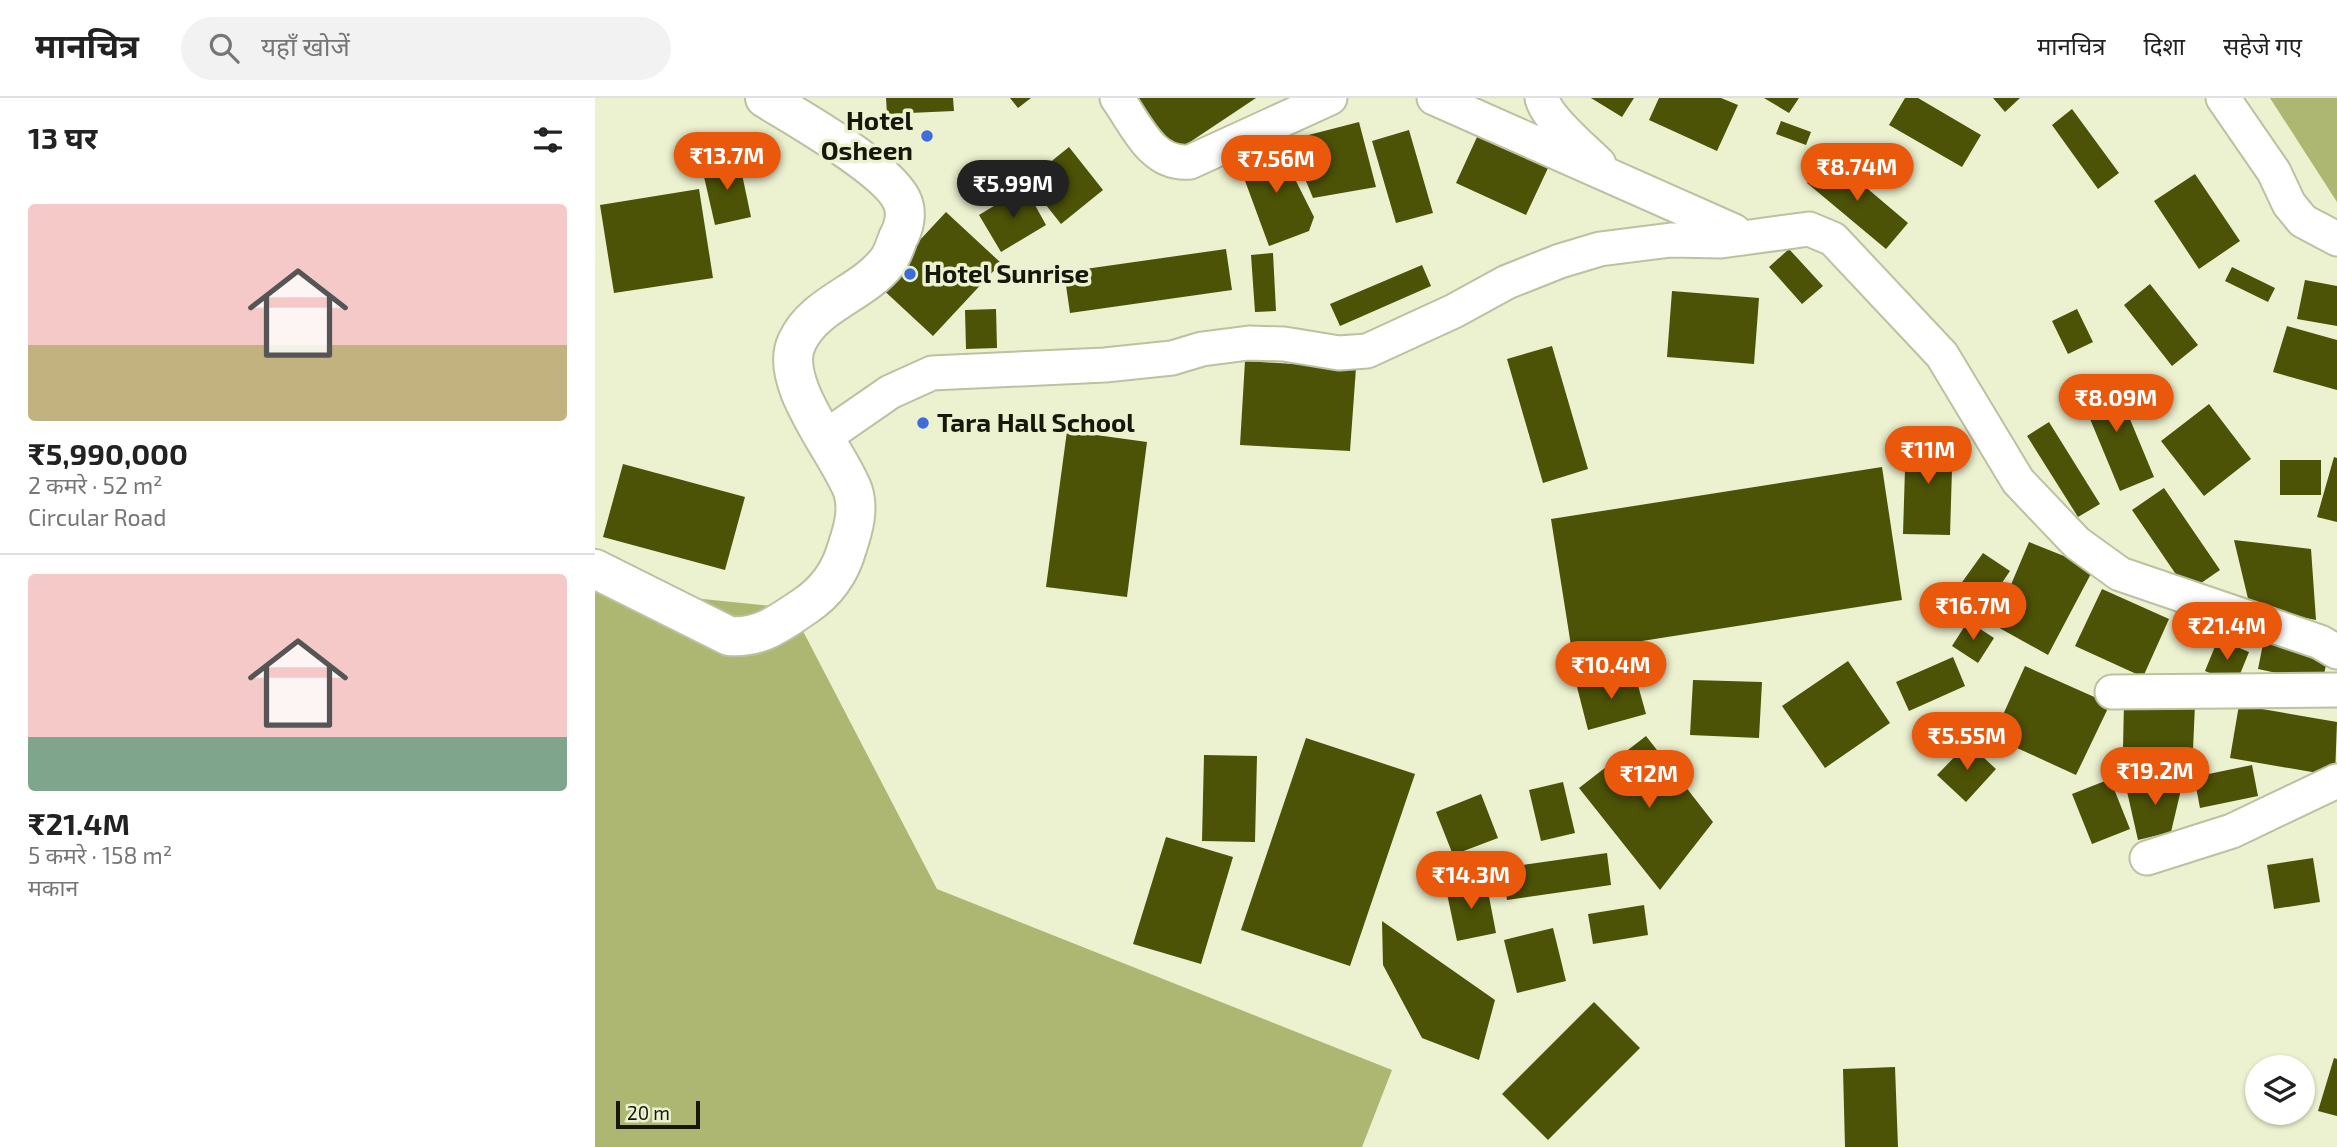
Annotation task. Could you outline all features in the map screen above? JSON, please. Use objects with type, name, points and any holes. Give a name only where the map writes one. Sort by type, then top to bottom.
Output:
[{"type":"main road","points":[[595,569],[729,636],[758,636],[814,600],[831,583],[843,562],[855,520],[854,493],[795,380],[795,344],[814,318],[865,284],[888,261],[903,229],[905,211],[902,200],[892,186],[873,169],[765,98]]},
{"type":"street","points":[[1118,98],[1153,149],[1163,159],[1175,163],[1190,162],[1330,98]]},
{"type":"street","points":[[1434,98],[1734,230],[1739,238]]},
{"type":"street","points":[[1542,98],[1543,105],[1561,126],[1613,178]]},
{"type":"street","points":[[2223,98],[2274,172],[2289,204],[2303,221],[2337,239]]},
{"type":"street","points":[[825,437],[890,392],[932,373],[1172,359],[1202,349],[1249,343],[1284,344],[1339,353],[1367,351],[1454,312],[1507,282],[1600,249],[1671,240],[1721,241],[1808,229],[1833,239],[1943,355],[2018,481],[2077,543],[2120,574],[2321,642],[2337,652]]},
{"type":"street","points":[[2112,692],[2337,690]]},
{"type":"street","points":[[2147,858],[2232,831],[2337,781]]},
{"type":"green space","points":[[2270,98],[2337,98],[2337,202]]},
{"type":"green space","points":[[595,588],[791,608],[937,889],[1392,1070],[1362,1147],[595,1147]]},
{"type":"building","points":[[886,98],[953,98],[954,111],[887,114]]},
{"type":"building","points":[[1010,98],[1031,98],[1018,108]]},
{"type":"building","points":[[1130,98],[1256,98],[1169,156]]},
{"type":"building","points":[[1591,98],[1634,98],[1622,117]]},
{"type":"building","points":[[1659,98],[1721,98],[1738,105],[1717,151],[1649,120]]},
{"type":"building","points":[[1764,98],[1799,98],[1789,113]]},
{"type":"building","points":[[1905,98],[1918,98],[1981,135],[1962,167],[1889,125]]},
{"type":"building","points":[[1993,98],[2020,98],[2005,112]]},
{"type":"building","points":[[2072,109],[2119,173],[2098,189],[2052,125]]},
{"type":"building","points":[[1781,121],[1811,132],[1806,145],[1776,134]]},
{"type":"building","points":[[1359,122],[1376,187],[1313,198],[1289,140]]},
{"type":"building","points":[[1409,130],[1433,213],[1396,223],[1372,141]]},
{"type":"building","points":[[1477,137],[1548,168],[1526,215],[1456,183]]},
{"type":"building","points":[[1277,143],[1314,217],[1309,231],[1269,246],[1237,159]]},
{"type":"building","points":[[1069,147],[1103,190],[1061,224],[1027,181]]},
{"type":"building","points":[[1829,156],[1908,223],[1886,249],[1807,183]]},
{"type":"building","points":[[739,160],[751,217],[715,225],[702,168]]},
{"type":"building","points":[[2195,174],[2240,241],[2199,269],[2154,201]]},
{"type":"building","points":[[1025,187],[1046,225],[1001,252],[979,215]]},
{"type":"building","points":[[699,189],[713,278],[614,293],[600,205]]},
{"type":"building","points":[[946,212],[1001,263],[933,336],[878,285]]},
{"type":"building","points":[[1226,249],[1232,290],[1070,313],[1064,272]]},
{"type":"building","points":[[1789,249],[1823,286],[1802,304],[1769,267]]},
{"type":"building","points":[[1273,253],[1276,311],[1255,312],[1251,255]]},
{"type":"building","points":[[1422,265],[1431,286],[1340,326],[1330,304]]},
{"type":"building","points":[[2232,267],[2275,288],[2268,302],[2225,281]]},
{"type":"building","points":[[2305,280],[2337,286],[2337,326],[2297,319]]},
{"type":"building","points":[[2150,284],[2198,345],[2172,366],[2124,305]]},
{"type":"building","points":[[1672,291],[1759,298],[1754,364],[1667,357]]},
{"type":"building","points":[[996,309],[997,348],[966,349],[965,310]]},
{"type":"building","points":[[2077,309],[2093,342],[2068,354],[2052,321]]},
{"type":"building","points":[[2287,326],[2337,340],[2337,390],[2273,372]]},
{"type":"building","points":[[1552,346],[1588,469],[1543,483],[1507,359]]},
{"type":"building","points":[[1245,361],[1356,368],[1350,451],[1240,445]]},
{"type":"building","points":[[2112,376],[2154,477],[2120,491],[2078,390]]},
{"type":"building","points":[[2209,404],[2251,459],[2204,496],[2161,441]]},
{"type":"building","points":[[2049,422],[2100,504],[2078,517],[2027,436]]},
{"type":"building","points":[[1067,431],[1147,442],[1127,597],[1046,587]]},
{"type":"building","points":[[1906,436],[1953,437],[1950,535],[1903,534]]},
{"type":"building","points":[[2334,457],[2337,458],[2337,522],[2317,517]]},
{"type":"building","points":[[2280,460],[2321,460],[2321,495],[2280,495]]},
{"type":"building","points":[[623,464],[745,497],[725,570],[603,537]]},
{"type":"building","points":[[1882,467],[1902,600],[1572,652],[1551,519]]},
{"type":"building","points":[[2164,488],[2220,570],[2188,592],[2132,510]]},
{"type":"building","points":[[2234,540],[2311,549],[2316,620],[2250,607]]},
{"type":"building","points":[[2029,542],[2094,568],[2048,655],[1994,625]]},
{"type":"building","points":[[1983,553],[2010,571],[1978,618],[1950,599]]},
{"type":"building","points":[[2102,589],[2169,619],[2143,677],[2075,646]]},
{"type":"building","points":[[1968,621],[1994,638],[1978,663],[1952,646]]},
{"type":"building","points":[[2218,639],[2249,652],[2236,684],[2205,671]]},
{"type":"building","points":[[2264,639],[2329,652],[2322,683],[2258,669]]},
{"type":"building","points":[[1953,657],[1965,686],[1909,711],[1896,682]]},
{"type":"building","points":[[1848,661],[1890,723],[1825,768],[1782,706]]},
{"type":"building","points":[[2025,666],[2110,704],[2076,775],[1993,737]]},
{"type":"building","points":[[1634,671],[1646,714],[1588,730],[1577,687]]},
{"type":"building","points":[[1693,680],[1762,682],[1759,738],[1690,735]]},
{"type":"building","points":[[2124,702],[2195,704],[2193,750],[2123,748]]},
{"type":"building","points":[[2239,705],[2337,722],[2335,776],[2230,758]]},
{"type":"building","points":[[1646,736],[1713,822],[1660,890],[1579,788]]},
{"type":"building","points":[[1306,738],[1415,774],[1350,966],[1241,930]]},
{"type":"building","points":[[1968,743],[1996,769],[1966,802],[1937,775]]},
{"type":"building","points":[[1204,755],[1257,756],[1255,842],[1202,841]]},
{"type":"building","points":[[2252,765],[2258,796],[2200,808],[2194,777]]},
{"type":"building","points":[[2184,777],[2171,832],[2138,840],[2126,787]]},
{"type":"building","points":[[2110,779],[2130,829],[2092,844],[2072,794]]},
{"type":"building","points":[[1563,782],[1575,833],[1541,841],[1529,790]]},
{"type":"building","points":[[1481,794],[1498,838],[1453,855],[1436,812]]},
{"type":"building","points":[[1166,837],[1233,857],[1201,964],[1133,944]]},
{"type":"building","points":[[1607,853],[1611,885],[1507,900],[1502,868]]},
{"type":"building","points":[[2313,858],[2320,902],[2274,909],[2267,865]]},
{"type":"building","points":[[1486,881],[1496,933],[1457,941],[1446,889]]},
{"type":"building","points":[[1644,905],[1648,935],[1593,944],[1588,914]]},
{"type":"building","points":[[1382,921],[1495,1000],[1479,1060],[1422,1038],[1383,965]]},
{"type":"building","points":[[1553,928],[1566,981],[1517,993],[1504,940]]},
{"type":"building","points":[[1594,1002],[1640,1048],[1548,1140],[1502,1094]]},
{"type":"building","points":[[2334,1058],[2337,1059],[2337,1116],[2318,1111]]},
{"type":"building","points":[[1895,1067],[1898,1147],[1845,1147],[1843,1069]]},
{"type":"place","name":"Hotel Osheen","points":[[927,136]]},
{"type":"place","name":"Hotel Sunrise","points":[[910,274]]},
{"type":"place","name":"Tara Hall School","points":[[923,423]]}]
